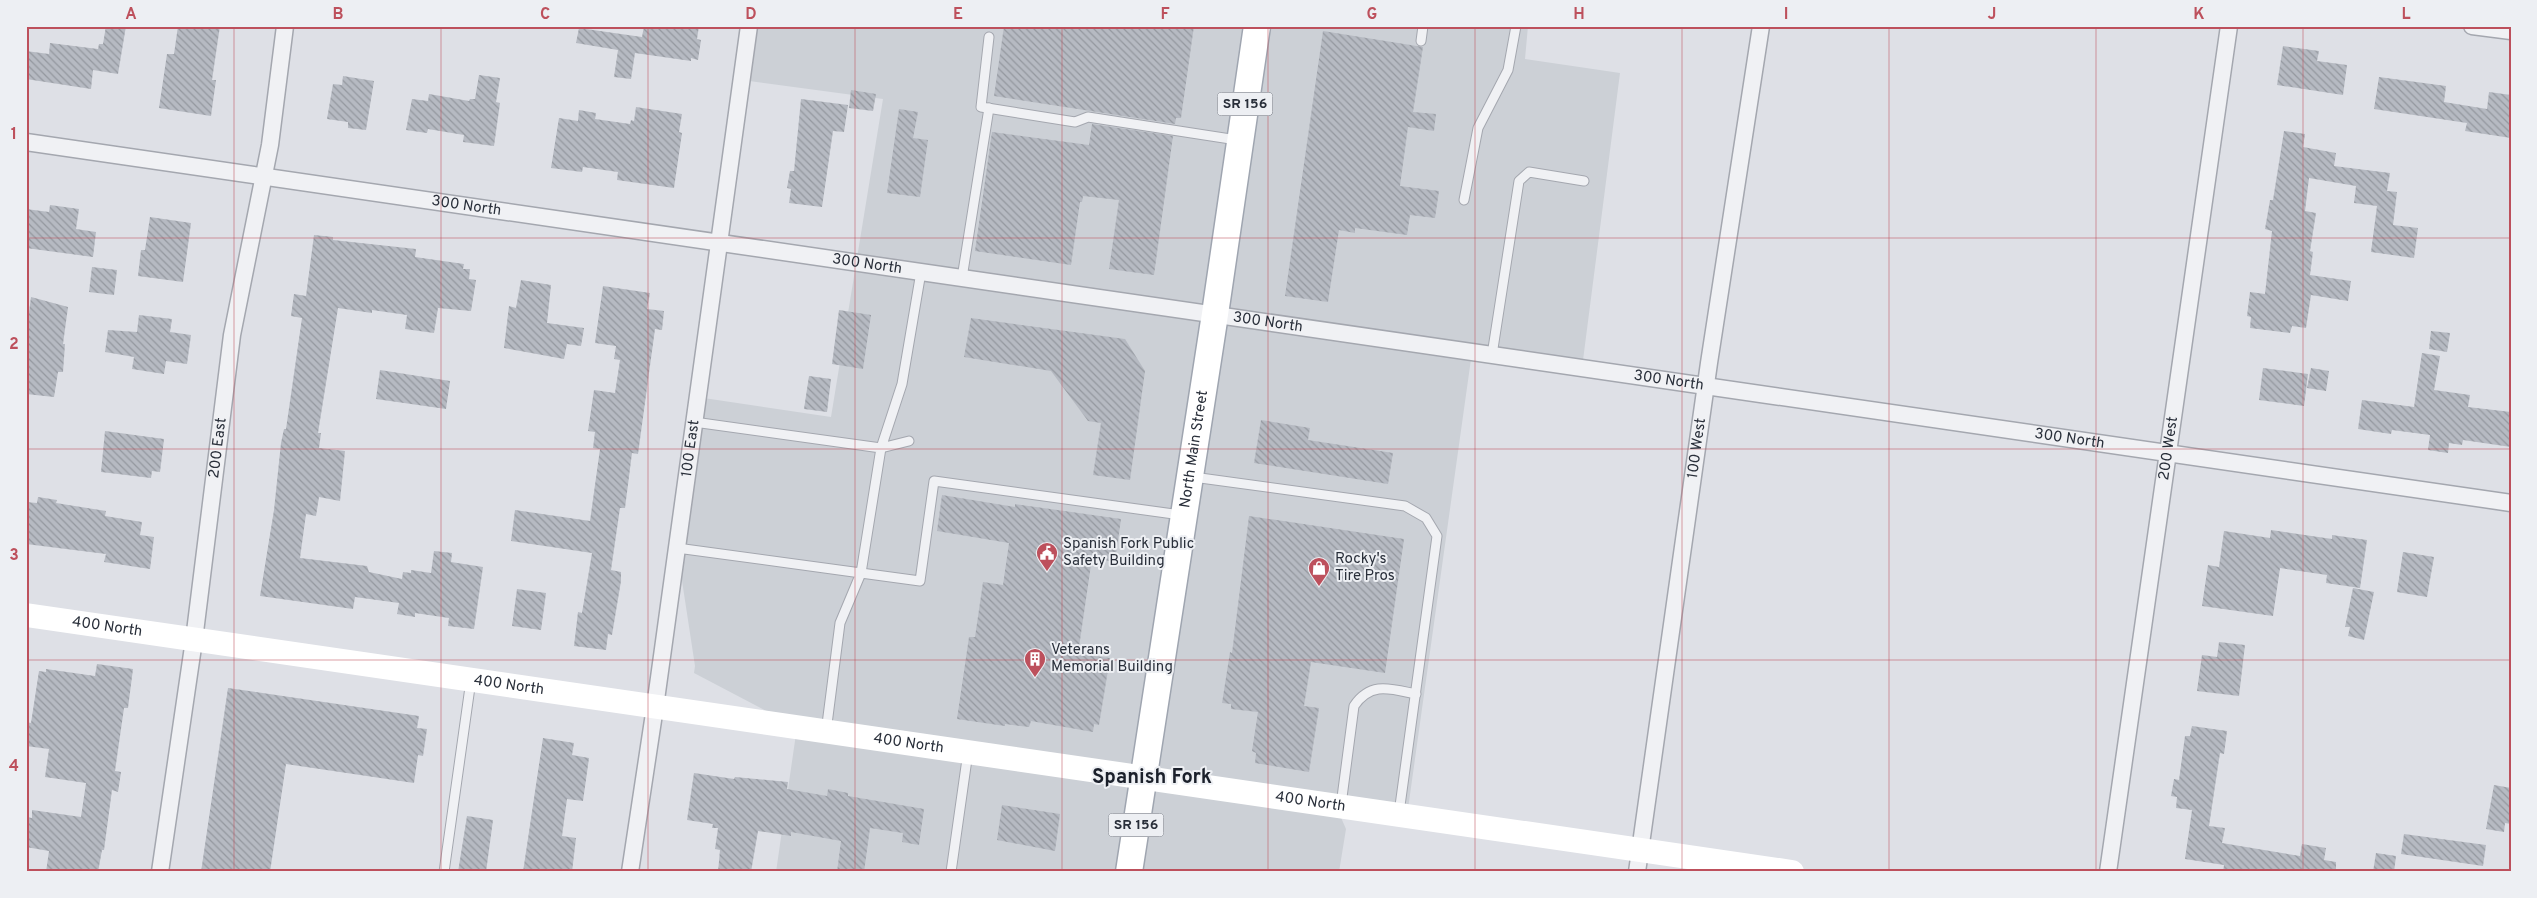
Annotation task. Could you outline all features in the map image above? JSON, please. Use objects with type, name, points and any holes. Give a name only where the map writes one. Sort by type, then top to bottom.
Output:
[{"type":"main road","name":"North Main Street","points":[[1129,872],[1215,314],[1257,26]]},
{"type":"main road","name":"400 North","points":[[26,615],[1341,806],[1399,815],[1638,861],[1792,872]]},
{"type":"street","name":"200 East","points":[[160,872],[194,640],[232,335],[264,177],[286,26]]},
{"type":"street","name":"100 East","points":[[630,872],[655,707],[718,243],[750,26]]},
{"type":"street","name":"100 West","points":[[1638,861],[1706,386],[1761,26]]},
{"type":"street","name":"200 West","points":[[2108,872],[2229,26]]},
{"type":"street","points":[[2472,26],[2511,31]]},
{"type":"street","name":"300 North","points":[[26,142],[2511,503]]},
{"type":"lane","points":[[1421,41],[1423,26]]},
{"type":"lane","points":[[1464,200],[1478,128],[1508,70],[1516,26]]},
{"type":"lane","points":[[989,36],[981,107],[1075,122],[1088,117],[1240,140]]},
{"type":"lane","points":[[962,278],[989,108]]},
{"type":"lane","points":[[1492,355],[1519,181],[1530,172],[1584,181]]},
{"type":"lane","points":[[826,732],[840,623],[861,573],[881,448],[902,384],[921,272]]},
{"type":"lane","points":[[694,422],[881,448],[909,442]]},
{"type":"lane","points":[[1190,476],[1406,506],[1426,518],[1437,536],[1399,815]]},
{"type":"lane","points":[[677,548],[920,581],[934,481],[1184,515]]},
{"type":"lane","points":[[444,872],[471,680]]},
{"type":"lane","points":[[1341,806],[1354,706],[1363,694],[1382,688],[1416,694]]},
{"type":"lane","points":[[951,872],[968,752]]},
{"type":"shaded area","points":[[754,26],[1528,26],[1525,59],[1620,73],[1582,368],[1472,352],[1407,816],[1336,806],[1346,829],[1339,872],[776,872],[797,727],[694,673],[695,666],[677,548],[697,397],[831,417],[883,99],[742,80]]},
{"type":"building","points":[[106,26],[126,26],[118,74],[93,70],[91,89],[26,79],[26,51],[49,54],[50,43],[98,49],[99,44],[103,44]]},
{"type":"building","points":[[178,26],[220,26],[212,80],[216,80],[211,116],[159,108],[167,54],[174,54]]},
{"type":"building","points":[[644,26],[699,26],[697,39],[701,40],[698,60],[691,58],[691,61],[635,53],[631,79],[614,77],[618,50],[576,43],[579,28],[642,37]]},
{"type":"building","points":[[1004,26],[1194,26],[1181,118],[1176,118],[1175,124],[994,96]]},
{"type":"building","points":[[1323,31],[1423,47],[1413,112],[1436,114],[1434,131],[1408,127],[1400,186],[1439,191],[1435,218],[1410,215],[1407,235],[1355,228],[1355,233],[1339,230],[1328,302],[1285,296]]},
{"type":"building","points":[[2283,46],[2319,51],[2317,61],[2347,65],[2343,95],[2277,85]]},
{"type":"building","points":[[479,75],[500,78],[496,102],[500,103],[494,146],[463,142],[464,135],[428,129],[427,133],[406,130],[412,99],[428,101],[429,94],[469,101],[470,99],[475,99]]},
{"type":"building","points":[[343,76],[374,81],[366,130],[348,128],[348,122],[327,119],[333,84],[342,85]]},
{"type":"building","points":[[2379,77],[2446,86],[2444,102],[2487,109],[2489,92],[2511,95],[2511,138],[2465,131],[2467,123],[2374,109]]},
{"type":"building","points":[[851,90],[876,94],[873,111],[849,108]]},
{"type":"building","points":[[801,99],[848,105],[844,132],[833,131],[822,207],[789,203],[791,189],[787,188],[790,171],[794,171]]},
{"type":"building","points":[[636,107],[682,114],[679,132],[682,133],[674,188],[617,180],[618,172],[583,167],[582,172],[551,168],[559,118],[578,121],[579,110],[596,113],[595,119],[630,124],[631,120],[634,121]]},
{"type":"building","points":[[899,109],[918,112],[913,138],[928,140],[920,197],[887,193]]},
{"type":"building","points":[[1092,124],[1173,136],[1154,275],[1109,269],[1119,200],[1083,196],[1082,202],[1080,202],[1071,265],[975,251],[992,132],[1089,145]]},
{"type":"building","points":[[2284,131],[2305,134],[2303,147],[2336,153],[2334,166],[2390,173],[2387,191],[2397,192],[2393,225],[2418,228],[2414,258],[2371,252],[2377,206],[2354,203],[2356,186],[2309,178],[2305,211],[2316,213],[2310,251],[2313,252],[2310,275],[2351,281],[2348,301],[2311,295],[2306,328],[2292,326],[2290,333],[2250,328],[2251,317],[2247,316],[2250,292],[2265,294],[2272,231],[2265,229],[2270,200],[2273,200]]},
{"type":"building","points":[[50,205],[79,209],[76,229],[96,232],[93,257],[26,248],[26,209],[49,212]]},
{"type":"building","points":[[150,217],[191,223],[183,282],[138,276],[141,250],[145,250]]},
{"type":"building","points":[[314,235],[333,237],[333,240],[416,249],[415,257],[464,264],[463,269],[470,269],[469,279],[476,280],[471,311],[438,308],[434,333],[405,329],[407,315],[372,310],[372,313],[338,308],[318,433],[321,433],[319,448],[345,451],[340,501],[319,497],[316,516],[306,514],[300,558],[367,566],[369,572],[402,579],[403,572],[411,573],[411,570],[431,573],[434,551],[452,553],[451,562],[483,567],[474,629],[448,626],[449,618],[415,613],[415,617],[397,614],[399,603],[355,597],[353,609],[260,596],[274,510],[281,443],[284,429],[286,429],[302,318],[291,316],[294,294],[306,296]]},
{"type":"building","points":[[92,267],[117,270],[114,295],[89,292]]},
{"type":"building","points":[[521,280],[551,285],[547,323],[584,328],[581,346],[567,344],[564,359],[504,348],[509,306],[516,308]]},
{"type":"building","points":[[603,286],[650,293],[647,309],[664,311],[662,330],[655,329],[638,454],[632,453],[625,508],[620,508],[611,570],[621,572],[621,581],[612,635],[608,634],[606,650],[574,646],[578,612],[582,613],[592,553],[511,541],[515,510],[590,521],[600,449],[593,448],[595,432],[588,431],[594,390],[615,393],[620,360],[614,359],[616,346],[595,343]]},
{"type":"building","points":[[31,297],[68,307],[63,344],[65,344],[63,372],[58,372],[54,397],[26,394],[26,335]]},
{"type":"building","points":[[839,310],[871,315],[863,369],[832,364]]},
{"type":"building","points":[[139,315],[172,319],[170,332],[191,335],[187,364],[166,361],[164,374],[132,369],[134,357],[105,352],[108,330],[137,332]]},
{"type":"building","points":[[971,318],[1125,339],[1145,371],[1130,480],[1093,475],[1101,423],[1088,421],[1051,371],[964,357]]},
{"type":"building","points":[[2431,331],[2450,333],[2447,352],[2429,349]]},
{"type":"building","points":[[2422,353],[2440,356],[2434,390],[2470,395],[2468,407],[2511,412],[2511,447],[2463,440],[2462,445],[2449,443],[2448,453],[2428,450],[2430,435],[2392,430],[2391,434],[2358,429],[2362,400],[2414,407]]},
{"type":"building","points":[[2263,368],[2308,374],[2304,406],[2259,400]]},
{"type":"building","points":[[2311,368],[2329,371],[2326,391],[2307,388]]},
{"type":"building","points":[[380,370],[450,381],[446,409],[376,399]]},
{"type":"building","points":[[809,376],[831,379],[827,412],[804,409]]},
{"type":"building","points":[[1261,420],[1310,428],[1308,440],[1393,453],[1388,484],[1254,463]]},
{"type":"building","points":[[105,431],[164,439],[160,472],[152,471],[151,478],[101,472]]},
{"type":"building","points":[[942,495],[1015,507],[1015,504],[1121,519],[1115,562],[1092,558],[1078,654],[1110,658],[1099,725],[1094,724],[1093,732],[1031,721],[1029,727],[1005,724],[1005,726],[957,719],[969,637],[975,637],[983,582],[1003,585],[1009,543],[937,531]]},
{"type":"building","points":[[38,497],[57,500],[56,503],[106,511],[105,516],[142,522],[140,535],[154,537],[150,569],[104,562],[106,554],[26,544],[26,502],[37,503]]},
{"type":"building","name":"Rocky's Tire Pros","points":[[1249,516],[1404,539],[1385,673],[1311,662],[1304,706],[1319,708],[1309,772],[1255,763],[1256,753],[1252,751],[1258,712],[1231,709],[1231,704],[1222,703],[1230,652],[1232,653]]},
{"type":"building","points":[[2271,530],[2332,539],[2332,535],[2367,540],[2360,588],[2326,583],[2327,575],[2280,568],[2273,616],[2202,606],[2208,565],[2219,567],[2224,531],[2270,538]]},
{"type":"building","points":[[2403,552],[2434,557],[2427,597],[2397,592]]},
{"type":"building","points":[[2353,588],[2374,592],[2364,640],[2348,636],[2350,627],[2345,627]]},
{"type":"building","points":[[517,589],[546,593],[541,630],[512,626]]},
{"type":"building","points":[[2219,642],[2245,645],[2239,696],[2197,691],[2202,655],[2217,657]]},
{"type":"building","points":[[97,664],[133,669],[128,708],[124,708],[115,771],[121,772],[118,792],[112,790],[104,850],[102,850],[98,872],[46,872],[49,851],[26,847],[26,817],[32,818],[32,810],[81,817],[86,783],[45,777],[49,749],[26,746],[26,722],[31,723],[39,671],[46,672],[46,669],[95,676]]},
{"type":"building","points":[[228,688],[419,716],[417,728],[427,729],[423,756],[418,755],[414,783],[286,764],[270,872],[201,872]]},
{"type":"building","points":[[2192,726],[2227,731],[2224,754],[2220,753],[2209,826],[2225,828],[2222,843],[2300,856],[2302,844],[2326,848],[2324,860],[2336,862],[2336,872],[2223,872],[2224,865],[2185,859],[2192,810],[2176,808],[2177,797],[2171,796],[2174,779],[2179,780],[2185,736],[2190,736]]},
{"type":"building","points":[[543,738],[574,743],[572,755],[589,758],[583,801],[567,799],[562,836],[576,838],[572,872],[523,872]]},
{"type":"building","points":[[694,773],[734,779],[735,777],[788,782],[787,789],[827,796],[828,789],[848,793],[848,796],[924,809],[919,845],[902,842],[903,833],[870,828],[864,872],[837,872],[841,841],[791,832],[791,836],[758,831],[751,872],[718,872],[720,850],[715,849],[718,828],[712,828],[713,824],[687,820]]},
{"type":"building","points":[[2494,785],[2511,788],[2511,824],[2505,823],[2504,832],[2486,829]]},
{"type":"building","points":[[1002,805],[1060,814],[1055,851],[997,840]]},
{"type":"building","points":[[467,816],[493,820],[486,872],[458,872]]},
{"type":"building","points":[[2404,834],[2486,845],[2483,866],[2401,854]]},
{"type":"building","points":[[2376,853],[2396,856],[2394,872],[2373,872]]},
{"type":"place","name":"Spanish Fork Public Safety Building","points":[[1047,572]]},
{"type":"place","name":"Rocky's Tire Pros","points":[[1319,587]]},
{"type":"place","name":"Veterans Memorial Building","points":[[1035,678]]},
{"type":"district","name":"Spanish Fork","points":[[1152,778]]}]
